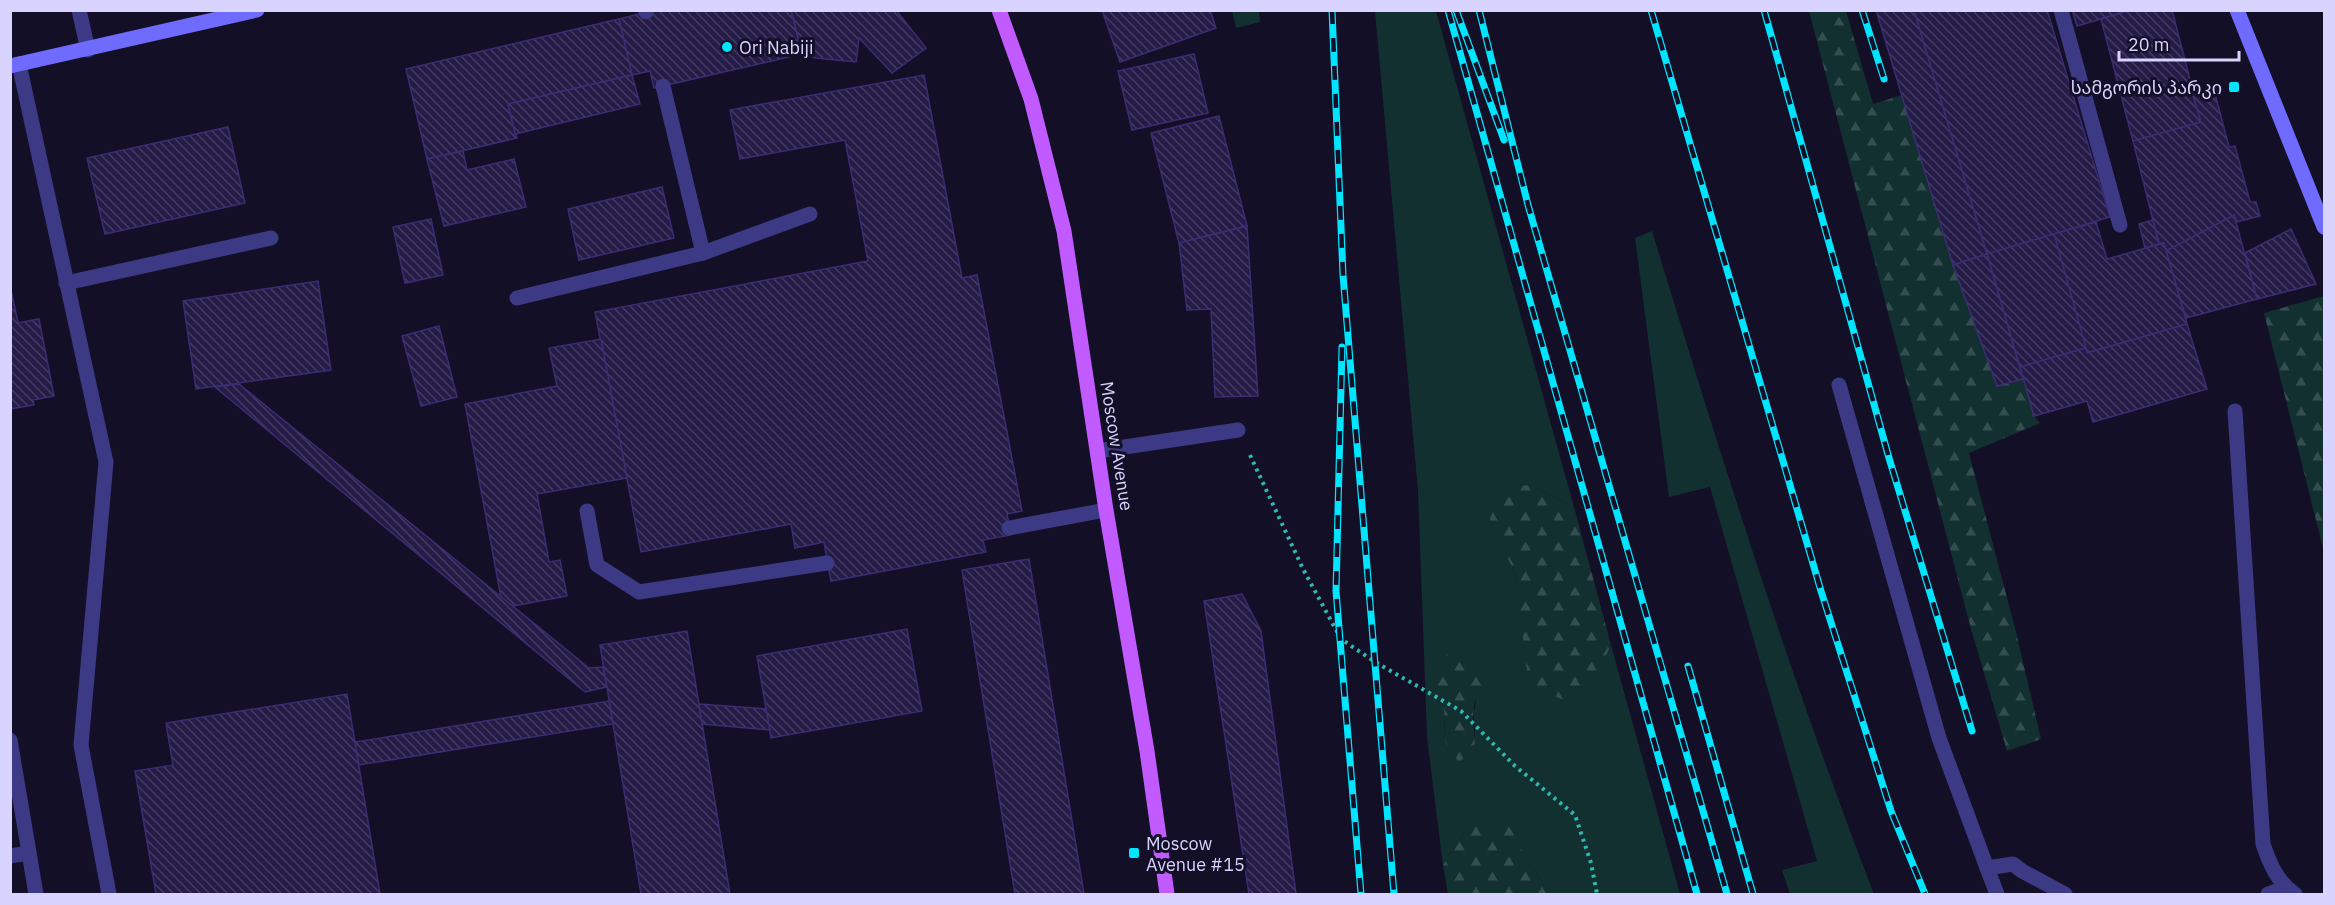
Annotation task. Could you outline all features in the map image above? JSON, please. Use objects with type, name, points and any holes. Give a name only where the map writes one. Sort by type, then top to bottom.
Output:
[{"type":"main road","name":"Moscow Avenue","points":[[999,10],[1031,99],[1064,231],[1106,510],[1147,751],[1167,894]]},
{"type":"street","points":[[79,10],[88,50]]},
{"type":"street","points":[[109,894],[81,745],[106,462],[15,65],[257,10]]},
{"type":"street","points":[[2061,10],[2120,225]]},
{"type":"street","points":[[2237,10],[2325,227]]},
{"type":"street","points":[[663,86],[703,253]]},
{"type":"street","points":[[516,298],[703,253],[810,214]]},
{"type":"street","points":[[66,283],[271,238]]},
{"type":"street","points":[[1839,385],[1939,738],[1997,894]]},
{"type":"street","points":[[2235,411],[2263,843],[2272,869],[2290,891]]},
{"type":"street","points":[[1098,451],[1238,430]]},
{"type":"street","points":[[1009,528],[1106,510]]},
{"type":"street","points":[[587,511],[597,565],[639,592],[828,563]]},
{"type":"street","points":[[10,740],[36,894]]},
{"type":"street","points":[[10,856],[29,853]]},
{"type":"street","points":[[1987,868],[2013,864],[2065,894]]},
{"type":"street","points":[[2268,894],[2290,891]]},
{"type":"path","points":[[1238,430],[1303,569],[1341,639],[1375,662],[1461,711],[1515,766],[1575,815],[1591,863],[1597,894]]},
{"type":"green space","points":[[1232,11],[1259,11],[1260,22],[1236,28]]},
{"type":"green space","points":[[1375,11],[1436,11],[1574,507],[1531,485],[1489,520],[1515,573],[1522,618],[1599,669],[1611,645],[1680,894],[1550,894],[1528,862],[1467,828],[1443,865],[1427,737],[1418,491]],"holes":[[[1428,682],[1477,694],[1474,712],[1475,744],[1459,762],[1445,741],[1444,709]]]},
{"type":"green space","points":[[1809,11],[1846,11],[1873,104],[1902,95],[1997,386],[2023,379],[2034,416],[2040,423],[1969,453],[2015,628],[2041,739],[2007,751],[1971,629]]},
{"type":"green space","points":[[1652,231],[1757,565],[1813,730],[1874,894],[1790,894],[1782,870],[1817,861],[1710,487],[1669,497],[1635,238]]},
{"type":"green space","points":[[2324,296],[2324,552],[2264,313]]},
{"type":"green space","points":[[1531,485],[1574,507],[1611,645],[1582,707],[1539,690],[1527,672],[1515,573],[1489,521],[1503,487]]},
{"type":"green space","points":[[1448,654],[1478,664],[1483,687],[1474,707],[1475,744],[1459,763],[1445,741],[1444,709],[1427,682]]},
{"type":"green space","points":[[1508,822],[1528,862],[1550,894],[1448,894],[1443,865],[1467,828]]},
{"type":"building","points":[[654,10],[791,10],[802,54],[654,88],[650,71],[632,75],[619,19]]},
{"type":"building","points":[[791,10],[896,10],[926,48],[892,73],[859,38],[856,62],[816,58],[802,54]]},
{"type":"building","points":[[1102,10],[1210,10],[1216,28],[1120,62]]},
{"type":"building","points":[[1876,10],[1914,10],[1987,254],[1953,265]]},
{"type":"building","points":[[1914,10],[2047,10],[2110,217],[1987,254]]},
{"type":"building","points":[[2072,10],[2131,10],[2077,26]]},
{"type":"building","points":[[2131,10],[2172,10],[2201,122],[2133,141],[2101,19]]},
{"type":"building","points":[[619,19],[632,75],[508,104],[517,138],[427,159],[406,69]]},
{"type":"building","points":[[1194,54],[1208,113],[1132,130],[1118,71]]},
{"type":"building","points":[[632,75],[640,104],[515,134],[508,104]]},
{"type":"building","points":[[924,75],[962,278],[977,275],[1022,511],[1007,514],[1011,535],[983,540],[986,552],[831,581],[824,542],[795,548],[791,524],[641,552],[595,312],[868,261],[845,140],[740,159],[730,110]]},
{"type":"building","points":[[2213,86],[2229,147],[2235,146],[2250,202],[2256,202],[2260,216],[2236,222],[2234,215],[2166,251],[2164,243],[2159,244],[2133,141],[2201,122],[2192,92]]},
{"type":"building","points":[[1219,116],[1247,226],[1179,243],[1151,133]]},
{"type":"building","points":[[228,127],[245,203],[105,234],[87,158]]},
{"type":"building","points":[[463,151],[467,170],[514,159],[526,207],[444,226],[427,159]]},
{"type":"building","points":[[662,187],[674,238],[579,260],[568,209]]},
{"type":"building","points":[[2234,215],[2257,299],[2186,318],[2166,251]]},
{"type":"building","points":[[431,219],[443,275],[405,283],[393,227]]},
{"type":"building","points":[[2153,220],[2159,244],[2145,248],[2139,224]]},
{"type":"building","points":[[2096,222],[2107,259],[2164,243],[2187,324],[2087,353],[2054,234]]},
{"type":"building","points":[[1247,226],[1258,396],[1215,397],[1211,309],[1187,310],[1179,243]]},
{"type":"building","points":[[2291,229],[2316,284],[2257,299],[2245,253]]},
{"type":"building","points":[[2054,234],[2086,348],[2020,367],[1987,254]]},
{"type":"building","points":[[1987,254],[2023,379],[1997,386],[1953,265]]},
{"type":"building","points":[[318,281],[331,370],[196,389],[183,301]]},
{"type":"building","points":[[10,285],[18,323],[39,319],[54,396],[33,400],[34,405],[10,409]]},
{"type":"building","points":[[2187,324],[2207,389],[2093,422],[2087,401],[2034,416],[2020,367],[2086,348],[2087,353]]},
{"type":"building","points":[[439,326],[457,397],[421,406],[402,336]]},
{"type":"building","points":[[601,339],[627,478],[537,494],[549,562],[560,560],[567,596],[503,608],[465,404],[557,386],[549,348]]},
{"type":"building","points":[[239,384],[589,668],[603,667],[607,687],[585,692],[215,387]]},
{"type":"building","points":[[1029,559],[1084,894],[1015,894],[962,570]]},
{"type":"building","points":[[1242,594],[1261,631],[1296,894],[1249,894],[1204,601]]},
{"type":"building","points":[[907,629],[922,711],[771,738],[757,656]]},
{"type":"building","points":[[687,631],[730,894],[641,894],[600,645]]},
{"type":"building","points":[[347,694],[380,894],[156,894],[135,771],[173,765],[166,723]]},
{"type":"building","points":[[609,701],[613,724],[359,765],[355,742]]},
{"type":"building","points":[[699,704],[766,709],[770,730],[702,724]]},
{"type":"railway","points":[[1332,10],[1343,275],[1394,894]]},
{"type":"railway","points":[[1448,10],[1697,894]]},
{"type":"railway","points":[[1456,10],[1504,140]]},
{"type":"railway","points":[[1479,10],[1528,205],[1727,894]]},
{"type":"railway","points":[[1651,10],[1821,591],[1891,811],[1925,894]]},
{"type":"railway","points":[[1764,10],[1889,458],[1972,731]]},
{"type":"railway","points":[[1862,10],[1884,79]]},
{"type":"railway","points":[[1342,347],[1336,591],[1361,894]]},
{"type":"railway","points":[[1688,666],[1753,894]]},
{"type":"place","name":"Ori Nabiji","points":[[727,47]]},
{"type":"place","name":"სამგორის პარკი","points":[[2234,87]]},
{"type":"place","name":"Moscow Avenue #15","points":[[1134,853]]}]
